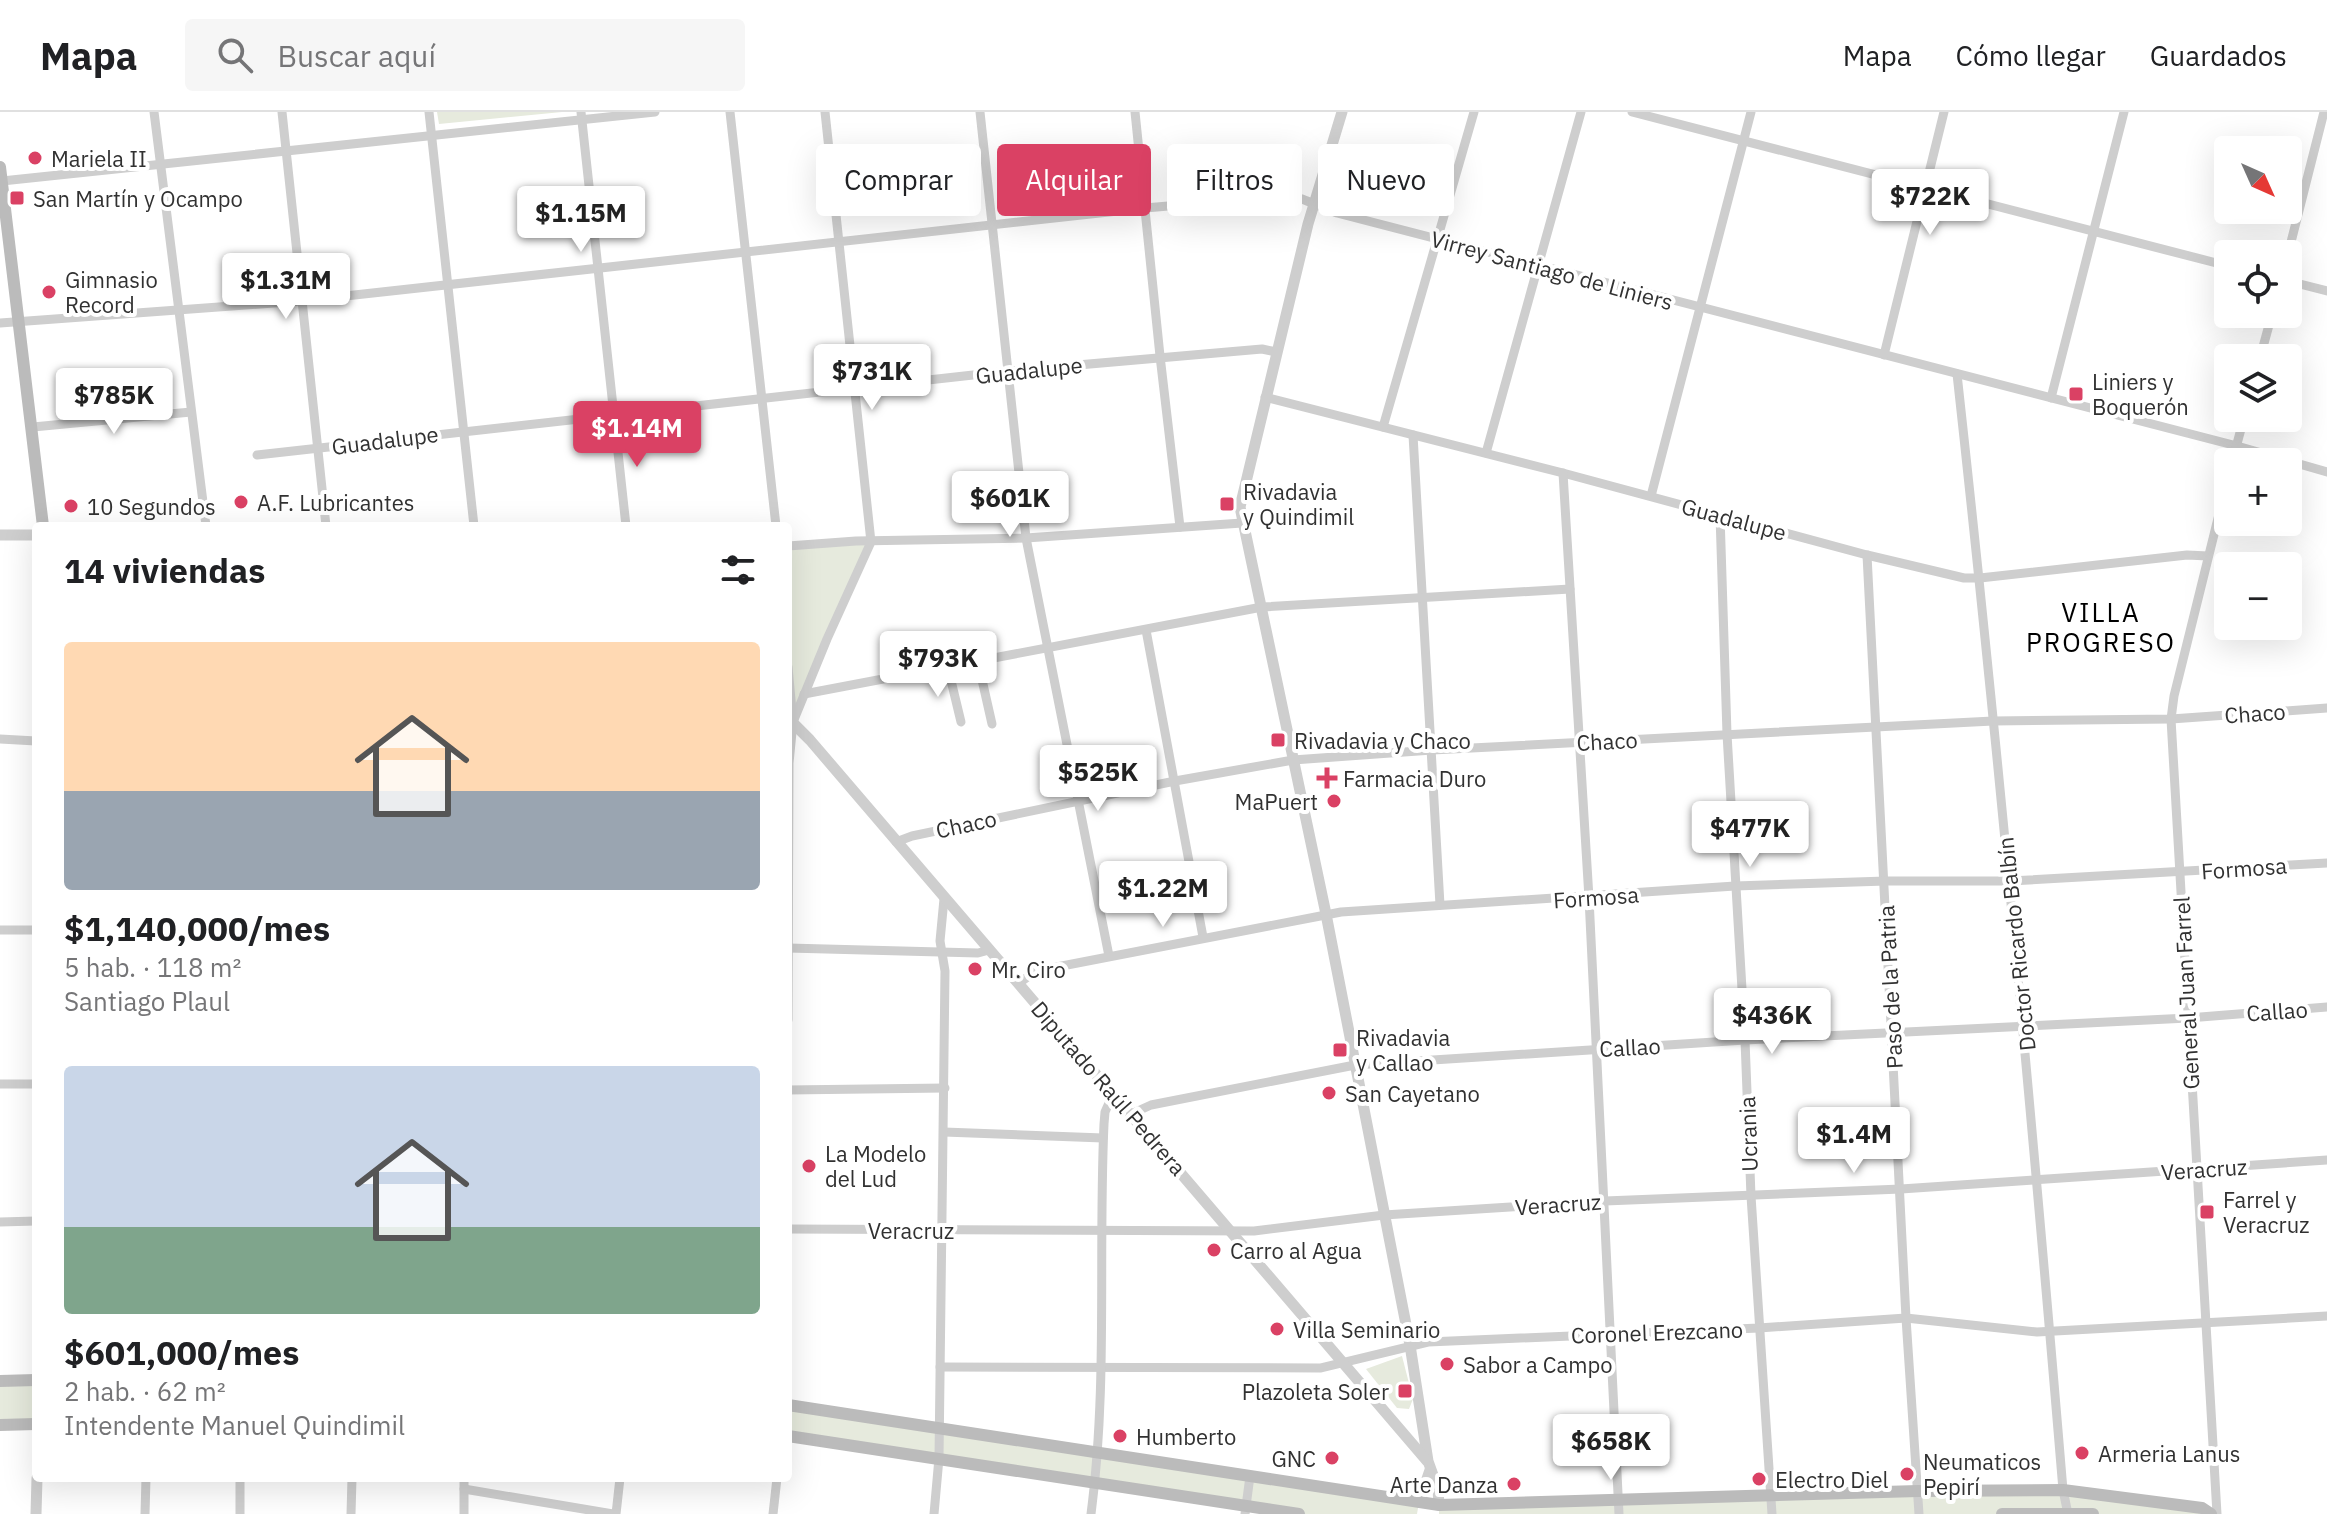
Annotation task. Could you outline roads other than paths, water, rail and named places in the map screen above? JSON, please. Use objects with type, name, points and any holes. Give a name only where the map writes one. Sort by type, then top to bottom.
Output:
[{"type":"main road","points":[[0,167],[43,522]]},
{"type":"main road","points":[[0,1381],[32,1380]]},
{"type":"main road","points":[[792,1406],[1099,1451],[1418,1508],[1619,1499],[2063,1490],[2202,1508],[2214,1514]]},
{"type":"main road","points":[[0,1425],[32,1424]]},
{"type":"main road","points":[[792,1437],[1095,1483],[1246,1510],[1299,1514]]},
{"type":"main road","points":[[2002,1514],[2093,1514]]},
{"type":"street","points":[[154,112],[205,522]]},
{"type":"street","points":[[282,112],[326,522]]},
{"type":"street","points":[[429,112],[473,522]]},
{"type":"street","points":[[2,181],[432,136],[582,115],[655,112]]},
{"type":"street","points":[[730,112],[776,522]]},
{"type":"street","points":[[792,718],[871,542],[825,112]]},
{"type":"street","points":[[980,112],[1026,538],[1109,956]]},
{"type":"street","points":[[1135,112],[1138,144]]},
{"type":"street","points":[[1342,112],[1314,204],[1265,397],[1241,498],[1242,523],[1326,914],[1410,1345],[1429,1466],[1438,1489],[1439,1509]]},
{"type":"street","points":[[1383,427],[1474,112]]},
{"type":"street","points":[[1486,453],[1581,112]]},
{"type":"street","points":[[1632,112],[2214,262]]},
{"type":"street","points":[[1651,496],[1751,112]]},
{"type":"street","points":[[1884,355],[1944,112]]},
{"type":"street","points":[[2051,398],[2124,112]]},
{"type":"street","points":[[2292,240],[2324,112]]},
{"type":"street","points":[[582,115],[626,522]]},
{"type":"street","name":"Virrey Santiago de Liniers","points":[[1151,207],[1285,196],[1537,267],[2237,446],[2327,472]]},
{"type":"street","name":"Virrey Santiago de Liniers","points":[[0,323],[300,301],[1073,216]]},
{"type":"street","points":[[1146,216],[1180,527]]},
{"type":"street","points":[[2302,285],[2327,291]]},
{"type":"street","name":"Guadalupe","points":[[257,455],[1009,371],[1160,356],[1262,349],[1276,352]]},
{"type":"street","name":"Doctor Ricardo Balbín","points":[[1957,374],[2010,881],[2063,1490],[2068,1513]]},
{"type":"street","name":"Guadalupe","points":[[1265,397],[1964,578],[2187,555],[2208,556]]},
{"type":"street","points":[[33,427],[191,412]]},
{"type":"street","points":[[2237,446],[2240,432]]},
{"type":"street","points":[[1413,435],[1440,905]]},
{"type":"street","points":[[1563,473],[1589,898],[1619,1514]]},
{"type":"street","name":"Ucrania","points":[[1720,515],[1727,734],[1751,1196],[1772,1514]]},
{"type":"street","points":[[792,546],[1026,538],[1242,523]]},
{"type":"street","name":"General Juan Farrel","points":[[2214,533],[2171,719],[2214,1514]]},
{"type":"street","points":[[0,535],[32,535]]},
{"type":"street","name":"Paso de la Patria","points":[[1867,555],[1919,1514]]},
{"type":"street","points":[[804,694],[1262,607],[1570,589]]},
{"type":"street","points":[[1146,630],[1203,937]]},
{"type":"street","points":[[978,662],[992,724]]},
{"type":"street","points":[[948,668],[961,722]]},
{"type":"street","name":"Chaco","points":[[896,842],[912,836],[1175,781],[1293,760],[1727,734],[1993,721],[2171,719],[2327,708]]},
{"type":"street","name":"Diputado Raúl Pedrera","points":[[792,721],[1232,1231],[1429,1466]]},
{"type":"street","points":[[0,739],[32,741]]},
{"type":"street","name":"Formosa","points":[[1019,983],[1036,971],[1326,914],[1735,886],[2010,881],[2327,863]]},
{"type":"street","points":[[934,1514],[939,1458],[945,1088],[945,971],[941,914],[944,899]]},
{"type":"street","points":[[0,930],[32,930]]},
{"type":"street","points":[[792,948],[978,953],[989,950]]},
{"type":"street","name":"Callao","points":[[1131,1114],[1151,1105],[1355,1065],[1745,1040],[2188,1018],[2327,1007]]},
{"type":"street","points":[[0,1084],[32,1084]]},
{"type":"street","points":[[792,1090],[945,1088]]},
{"type":"street","points":[[1091,1514],[1099,1451],[1103,1367],[1103,1138],[1105,1112],[1113,1094]]},
{"type":"street","points":[[944,1132],[1103,1138]]},
{"type":"street","name":"Veracruz","points":[[792,1229],[1254,1231],[1384,1215],[1605,1201],[1901,1189],[2327,1160]]},
{"type":"street","points":[[0,1222],[32,1221]]},
{"type":"street","name":"Coronel Erezcano","points":[[940,1367],[1320,1368],[1410,1345],[1906,1318],[2050,1332],[2327,1316]]},
{"type":"street","points":[[1418,1508],[1429,1466]]},
{"type":"street","points":[[1246,1510],[1250,1476]]},
{"type":"street","points":[[36,1514],[37,1482]]},
{"type":"street","points":[[145,1514],[146,1482]]},
{"type":"street","points":[[240,1482],[240,1514]]},
{"type":"street","points":[[351,1514],[352,1482]]},
{"type":"street","points":[[464,1482],[464,1514]]},
{"type":"street","points":[[464,1489],[615,1514],[619,1482]]},
{"type":"street","points":[[773,1514],[777,1482]]},
{"type":"place","name":"Mariela II","points":[[35,158]]},
{"type":"place","name":"San Martín y Ocampo","points":[[17,198]]},
{"type":"place","name":"Gimnasio Record","points":[[49,292]]},
{"type":"place","name":"Liniers y Boquerón","points":[[2076,394]]},
{"type":"place","name":"A.F. Lubricantes","points":[[241,502]]},
{"type":"place","name":"Rivadavia y Quindimil","points":[[1227,504]]},
{"type":"place","name":"10 Segundos","points":[[71,506]]},
{"type":"place","name":"Rivadavia y Chaco","points":[[1278,740]]},
{"type":"place","name":"Farmacia Duro","points":[[1327,778]]},
{"type":"place","name":"MaPuert","points":[[1334,801]]},
{"type":"place","name":"Mr. Ciro","points":[[975,969]]},
{"type":"place","name":"Rivadavia y Callao","points":[[1340,1050]]},
{"type":"place","name":"San Cayetano","points":[[1329,1093]]},
{"type":"place","name":"La Modelo del Lud","points":[[809,1166]]},
{"type":"place","name":"Farrel y Veracruz","points":[[2207,1212]]},
{"type":"place","name":"Carro al Agua","points":[[1214,1250]]},
{"type":"place","name":"Villa Seminario","points":[[1277,1329]]},
{"type":"place","name":"Sabor a Campo","points":[[1447,1364]]},
{"type":"place","name":"Plazoleta Soler","points":[[1405,1391]]},
{"type":"place","name":"Humberto","points":[[1120,1436]]},
{"type":"place","name":"Armeria Lanus","points":[[2082,1453]]},
{"type":"place","name":"GNC","points":[[1332,1458]]},
{"type":"place","name":"Neumaticos Pepirí","points":[[1907,1474]]},
{"type":"place","name":"Electro Diel","points":[[1759,1479]]},
{"type":"place","name":"Arte Danza","points":[[1514,1484]]},
{"type":"district","name":"VILLA PROGRESO","points":[[2101,627]]}]
